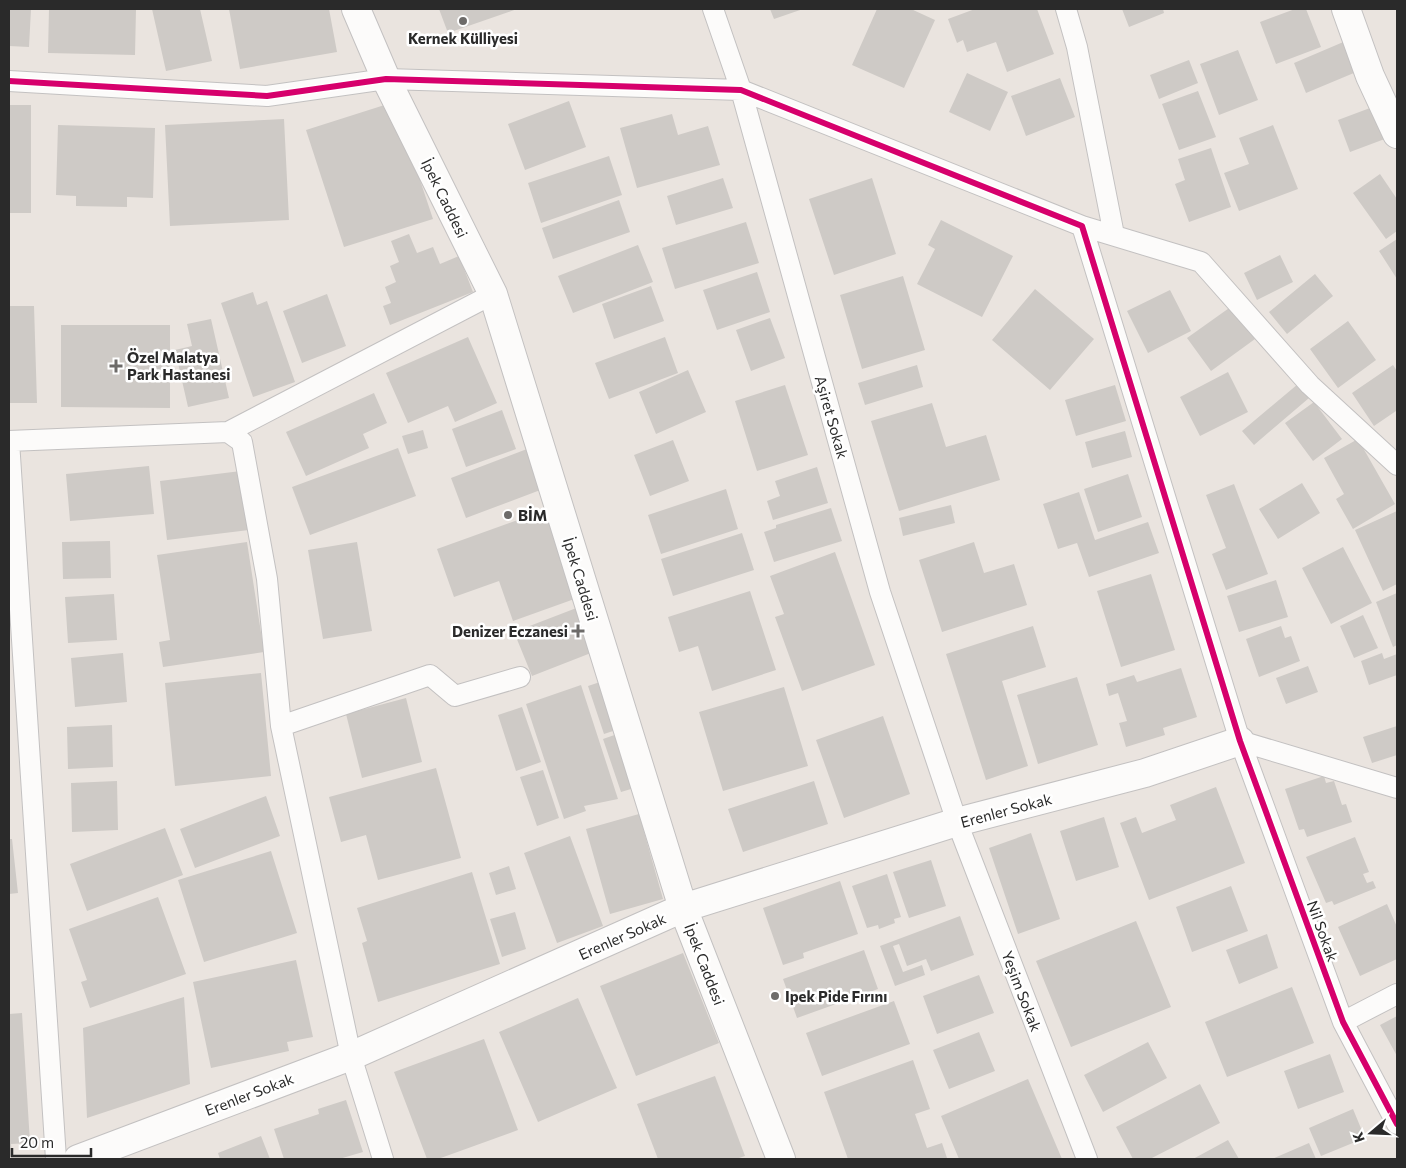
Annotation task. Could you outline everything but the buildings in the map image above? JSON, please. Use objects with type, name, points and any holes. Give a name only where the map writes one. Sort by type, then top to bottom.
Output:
[{"type":"street","name":"İpek Caddesi","points":[[356,9],[386,79],[493,294],[683,908],[780,1159]]},
{"type":"street","name":"Aşiret Sokak","points":[[713,9],[741,90],[880,592],[957,822]]},
{"type":"street","points":[[1066,9],[1077,47],[1114,235]]},
{"type":"street","points":[[1346,9],[1370,76],[1397,134]]},
{"type":"street","points":[[9,81],[267,96],[386,79],[741,90],[1082,226],[1201,262],[1310,384],[1397,465]]},
{"type":"street","name":"Nil Sokak","points":[[1082,226],[1240,741],[1343,1022],[1397,1124]]},
{"type":"street","points":[[56,1159],[9,441],[228,432],[493,294]]},
{"type":"street","points":[[228,432],[242,442],[267,579],[281,726],[351,1056],[383,1159]]},
{"type":"street","points":[[281,726],[430,675],[454,696],[520,677]]},
{"type":"street","points":[[1240,741],[1397,788]]},
{"type":"street","name":"Erenler Sokak","points":[[78,1159],[351,1056],[683,908],[957,822],[1145,773],[1240,741]]},
{"type":"street","name":"Yeşim Sokak","points":[[957,822],[1087,1159]]},
{"type":"street","points":[[1343,1022],[1397,994]]},
{"type":"cycle path","points":[[9,81],[267,96],[386,79],[741,90],[1082,226],[1240,741],[1343,1022],[1397,1124]]},
{"type":"place","name":"Kernek Külliyesi","points":[[463,21]]},
{"type":"place","name":"Özel Malatya Park Hastanesi","points":[[116,366]]},
{"type":"place","name":"BİM","points":[[508,515]]},
{"type":"place","name":"Denizer Eczanesi","points":[[578,631]]},
{"type":"place","name":"Ipek Pide Fırını","points":[[775,996]]}]
